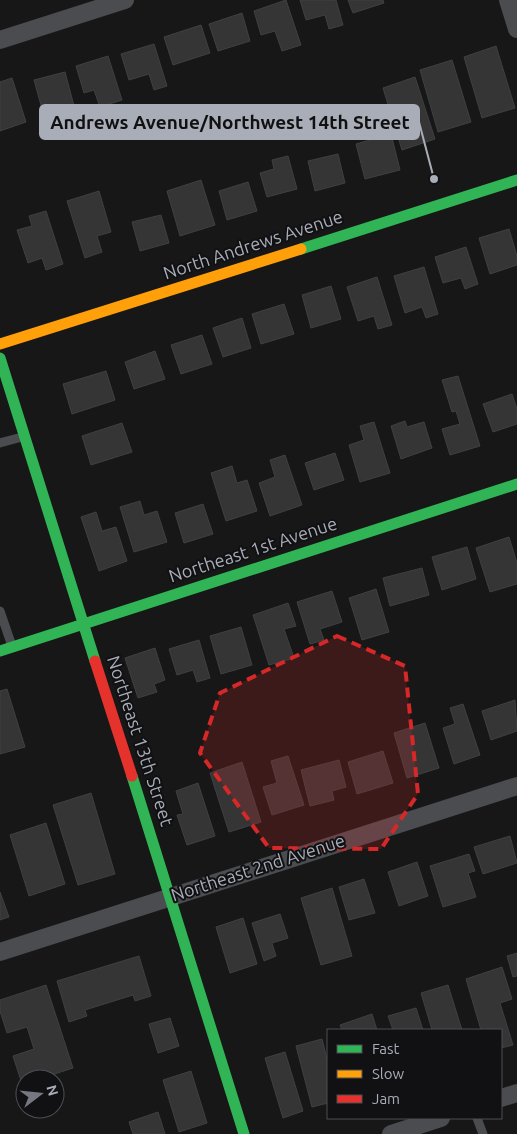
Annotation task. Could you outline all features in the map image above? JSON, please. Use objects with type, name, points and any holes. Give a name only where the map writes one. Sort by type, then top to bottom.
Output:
[{"type":"street","points":[[0,40],[125,0]]},
{"type":"street","points":[[508,0],[517,28]]},
{"type":"street","name":"North Andrews Avenue","points":[[0,344],[517,180]]},
{"type":"street","name":"Northeast 13th Street","points":[[0,358],[244,1134]]},
{"type":"street","name":"Northeast 1st Avenue","points":[[0,650],[517,484]]},
{"type":"street","name":"Northeast 2nd Avenue","points":[[0,952],[517,786]]},
{"type":"street","points":[[502,1098],[517,1093]]},
{"type":"street","points":[[391,1134],[436,1122]]},
{"type":"lane","points":[[0,443],[24,436]]},
{"type":"lane","points":[[0,611],[12,647]]},
{"type":"lane","points":[[477,1119],[483,1134]]},
{"type":"highlighted area","points":[[337,636],[405,666],[418,794],[381,849],[269,848],[200,753],[220,693]]},
{"type":"building","points":[[286,0],[301,45],[282,51],[275,31],[261,35],[254,11]]},
{"type":"building","points":[[300,0],[336,0],[343,25],[329,29],[325,15],[306,20]]},
{"type":"building","points":[[348,0],[383,0],[384,3],[353,13]]},
{"type":"building","points":[[242,13],[250,41],[218,51],[209,24]]},
{"type":"building","points":[[201,25],[210,53],[173,65],[164,37]]},
{"type":"building","points":[[154,44],[167,86],[154,90],[149,74],[129,80],[121,54]]},
{"type":"building","points":[[496,46],[515,108],[482,118],[464,57]]},
{"type":"building","points":[[108,56],[122,100],[100,107],[94,90],[84,93],[76,66]]},
{"type":"building","points":[[452,60],[471,122],[438,132],[420,70]]},
{"type":"building","points":[[65,72],[77,117],[64,120],[60,104],[42,109],[34,80]]},
{"type":"building","points":[[415,77],[435,139],[402,150],[383,88]]},
{"type":"building","points":[[12,78],[26,122],[0,131],[0,82]]},
{"type":"building","points":[[391,134],[400,170],[365,179],[356,144]]},
{"type":"building","points":[[338,154],[345,183],[315,191],[308,161]]},
{"type":"building","points":[[288,156],[297,189],[267,197],[260,173],[274,169],[272,160]]},
{"type":"building","points":[[201,180],[215,225],[180,236],[167,191]]},
{"type":"building","points":[[248,182],[257,211],[227,220],[219,191]]},
{"type":"building","points":[[99,191],[111,232],[97,236],[102,252],[85,258],[67,201]]},
{"type":"building","points":[[46,211],[63,264],[46,270],[42,258],[28,263],[17,230],[32,226],[29,216]]},
{"type":"building","points":[[161,215],[169,243],[140,251],[132,222]]},
{"type":"building","points":[[509,229],[517,256],[517,265],[490,274],[479,238]]},
{"type":"building","points":[[466,247],[478,284],[465,289],[461,278],[443,283],[435,257]]},
{"type":"building","points":[[424,267],[438,314],[426,318],[422,307],[405,313],[394,276]]},
{"type":"building","points":[[377,277],[392,325],[378,329],[374,316],[358,321],[347,287]]},
{"type":"building","points":[[331,286],[341,319],[311,328],[302,295]]},
{"type":"building","points":[[284,304],[294,334],[261,344],[252,314]]},
{"type":"building","points":[[242,318],[251,348],[223,357],[213,328]]},
{"type":"building","points":[[202,335],[212,364],[181,374],[171,345]]},
{"type":"building","points":[[155,351],[165,379],[134,389],[125,362]]},
{"type":"building","points":[[106,371],[115,400],[72,414],[63,384]]},
{"type":"building","points":[[458,376],[480,446],[450,455],[442,429],[460,424],[456,411],[452,412],[442,380]]},
{"type":"building","points":[[512,394],[517,409],[517,424],[493,432],[483,404]]},
{"type":"building","points":[[405,421],[407,427],[424,422],[432,448],[401,459],[391,426]]},
{"type":"building","points":[[374,422],[390,473],[360,482],[349,445],[364,440],[360,426]]},
{"type":"building","points":[[122,423],[132,452],[91,465],[82,436]]},
{"type":"building","points":[[335,453],[344,480],[314,490],[305,463]]},
{"type":"building","points":[[285,455],[302,505],[270,516],[259,483],[275,477],[270,460]]},
{"type":"building","points":[[232,466],[237,483],[247,480],[257,511],[226,521],[211,473]]},
{"type":"building","points":[[140,501],[144,515],[157,511],[167,542],[134,552],[120,507]]},
{"type":"building","points":[[203,504],[213,534],[184,543],[175,513]]},
{"type":"building","points":[[96,512],[102,531],[116,527],[127,561],[99,571],[81,517]]},
{"type":"building","points":[[509,537],[517,563],[517,584],[490,592],[476,548]]},
{"type":"building","points":[[467,547],[476,579],[442,590],[432,557]]},
{"type":"building","points":[[422,568],[429,595],[390,606],[383,578]]},
{"type":"building","points":[[376,589],[389,632],[362,640],[349,598]]},
{"type":"building","points":[[332,591],[342,622],[320,629],[324,640],[310,644],[297,602]]},
{"type":"building","points":[[288,603],[296,626],[284,629],[294,658],[269,665],[253,615]]},
{"type":"building","points":[[241,627],[252,665],[221,674],[210,636]]},
{"type":"building","points":[[199,640],[210,678],[197,682],[193,670],[177,675],[169,649]]},
{"type":"building","points":[[155,648],[165,680],[154,684],[157,692],[138,698],[125,658]]},
{"type":"building","points":[[7,689],[25,747],[0,754],[0,691]]},
{"type":"building","points":[[515,700],[517,731],[491,740],[482,711]]},
{"type":"building","points":[[463,704],[480,755],[454,764],[443,728],[455,724],[450,708]]},
{"type":"building","points":[[425,723],[439,768],[407,778],[394,733]]},
{"type":"building","points":[[383,751],[393,783],[357,794],[348,762]]},
{"type":"building","points":[[288,756],[304,805],[272,815],[263,787],[277,783],[271,761]]},
{"type":"building","points":[[339,760],[346,787],[332,791],[334,800],[310,806],[301,770]]},
{"type":"building","points":[[242,762],[261,822],[229,832],[210,773]]},
{"type":"building","points":[[198,783],[215,836],[187,845],[177,815],[183,814],[176,791]]},
{"type":"building","points":[[91,793],[115,874],[78,885],[53,805]]},
{"type":"building","points":[[46,823],[65,884],[29,896],[10,835]]},
{"type":"building","points":[[510,836],[517,863],[483,874],[474,847]]},
{"type":"building","points":[[469,854],[475,871],[468,873],[476,897],[443,907],[430,866]]},
{"type":"building","points":[[417,862],[428,896],[399,906],[388,872]]},
{"type":"building","points":[[364,879],[375,913],[349,920],[339,887]]},
{"type":"building","points":[[332,888],[352,956],[321,965],[301,898]]},
{"type":"building","points":[[0,892],[9,917],[0,920]]},
{"type":"building","points":[[280,914],[288,938],[272,943],[276,956],[264,961],[252,923]]},
{"type":"building","points":[[243,918],[257,964],[230,973],[216,927]]},
{"type":"building","points":[[517,953],[517,976],[513,977],[507,956]]},
{"type":"building","points":[[139,956],[151,996],[135,1001],[133,995],[85,1010],[87,1016],[69,1022],[57,981]]},
{"type":"building","points":[[502,967],[512,999],[500,1003],[513,1045],[502,1048],[502,1029],[481,1029],[466,979]]},
{"type":"building","points":[[46,985],[73,1068],[65,1071],[65,1069],[17,1069],[13,1056],[34,1049],[27,1027],[7,1033],[0,1011],[0,1000]]},
{"type":"building","points":[[448,985],[462,1029],[432,1029],[421,993]]},
{"type":"building","points":[[416,1008],[423,1029],[393,1029],[388,1016]]},
{"type":"building","points":[[372,1014],[377,1029],[342,1029],[340,1025]]},
{"type":"building","points":[[170,1018],[179,1046],[158,1053],[149,1024]]},
{"type":"building","points":[[322,1039],[327,1059],[327,1103],[312,1107],[296,1046]]},
{"type":"building","points":[[285,1052],[303,1111],[283,1118],[265,1058]]},
{"type":"building","points":[[191,1071],[207,1123],[179,1132],[163,1080]]},
{"type":"building","points":[[158,1112],[165,1134],[133,1134],[129,1122]]},
{"type":"traffic: fast","points":[[301,249],[517,180]]},
{"type":"traffic: fast","points":[[0,358],[95,661]]},
{"type":"traffic: fast","points":[[0,651],[517,484]]},
{"type":"traffic: fast","points":[[132,776],[244,1134]]},
{"type":"traffic: slow","points":[[0,344],[301,249]]},
{"type":"traffic: jam","points":[[95,661],[132,776]]},
{"type":"place","name":"Andrews Avenue/Northwest 14th Street","points":[[434,179]]}]
